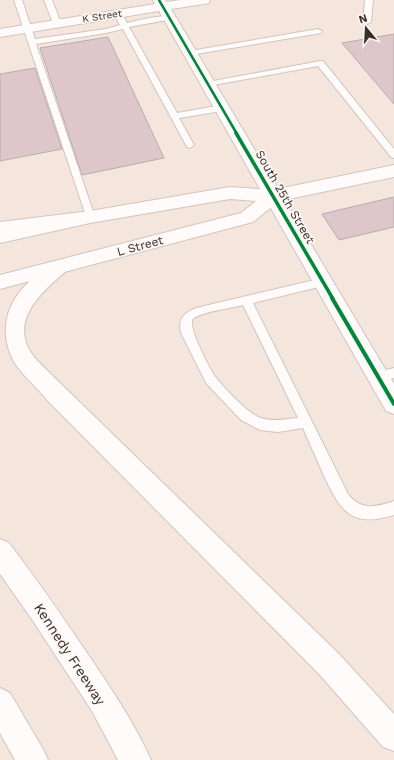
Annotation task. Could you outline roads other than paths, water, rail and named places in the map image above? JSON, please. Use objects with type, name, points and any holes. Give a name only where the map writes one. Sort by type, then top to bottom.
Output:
[{"type":"main road","name":"K Street","points":[[0,33],[164,8],[204,0]]},
{"type":"main road","name":"South 25th Street","points":[[164,8],[323,282],[386,375],[394,404]]},
{"type":"main road","name":"L Street","points":[[0,236],[90,217],[230,193],[273,196],[394,171]]},
{"type":"main road","name":"L Street","points":[[0,282],[247,218],[273,196]]},
{"type":"main road","points":[[0,228],[90,217]]},
{"type":"main road","points":[[21,355],[14,336],[13,319],[18,306],[29,292],[57,268]]},
{"type":"main road","points":[[0,332],[54,392],[329,664],[394,736]]},
{"type":"main road","name":"Kennedy Freeway","points":[[0,552],[41,608],[102,701],[135,760]]},
{"type":"main road","points":[[0,703],[32,760]]},
{"type":"lane","points":[[18,0],[90,217]]},
{"type":"lane","points":[[48,0],[57,24]]},
{"type":"lane","points":[[367,22],[369,0]]},
{"type":"lane","points":[[32,42],[106,31],[125,26],[164,8]]},
{"type":"lane","points":[[118,14],[190,145]]},
{"type":"lane","points":[[190,53],[318,31]]},
{"type":"lane","points":[[208,84],[320,64],[394,155]]},
{"type":"lane","points":[[174,116],[222,108]]},
{"type":"lane","points":[[307,422],[278,426],[260,424],[245,416],[210,379],[187,333],[185,324],[189,316],[200,311],[323,282]]},
{"type":"lane","points":[[246,300],[340,492],[348,505],[362,513],[380,513],[394,508]]}]
